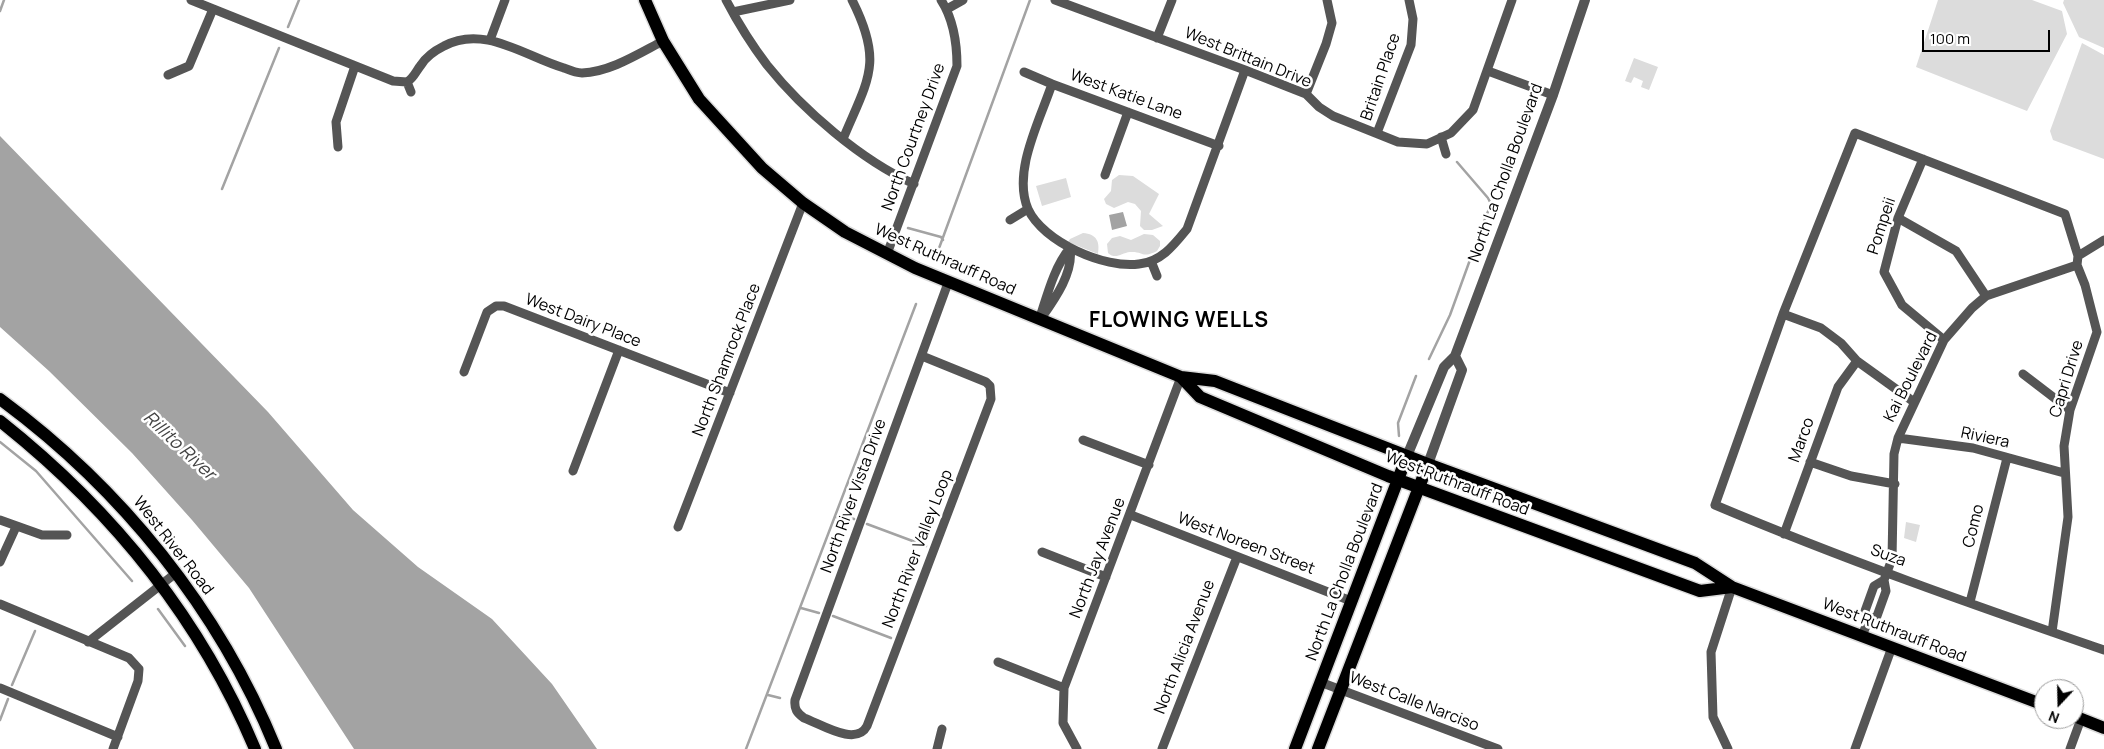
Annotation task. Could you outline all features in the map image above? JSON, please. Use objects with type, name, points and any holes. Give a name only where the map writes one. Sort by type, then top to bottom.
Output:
[{"type":"main road","name":"West Ruthrauff Road","points":[[645,0],[663,42],[699,99],[762,168],[803,204],[845,232],[887,254],[948,283],[1181,378],[1215,381],[1428,464],[1695,563],[1732,587],[2034,701]]},
{"type":"main road","name":"West Ruthrauff Road","points":[[1181,378],[1200,396],[1397,480],[1700,591],[1732,587]]},
{"type":"main road","name":"West River Road","points":[[0,398],[43,432],[93,478],[152,542],[176,573],[231,657],[252,696],[276,749]]},
{"type":"main road","name":"West River Road","points":[[0,421],[51,463],[85,495],[162,584],[223,681],[255,749]]},
{"type":"main road","name":"North La Cholla Boulevard","points":[[1294,749],[1407,456]]},
{"type":"main road","name":"North La Cholla Boulevard","points":[[1318,749],[1428,464]]},
{"type":"main road","points":[[2084,720],[2104,728]]},
{"type":"street","points":[[191,0],[393,81],[407,82],[412,79],[421,64],[446,45],[465,40],[490,40],[550,64],[580,73],[602,70],[663,42]]},
{"type":"street","points":[[490,40],[505,0]]},
{"type":"street","points":[[726,0],[741,28],[767,65],[807,107],[863,155],[914,184]]},
{"type":"street","points":[[733,12],[790,0]]},
{"type":"street","points":[[843,139],[870,76],[872,53],[865,26],[852,0]]},
{"type":"street","name":"North Courtney Drive","points":[[887,254],[957,66],[957,41],[947,9],[942,0]]},
{"type":"street","points":[[947,9],[963,0]]},
{"type":"street","name":"West Brittain Drive","points":[[1055,0],[1306,94],[1318,107],[1333,116],[1398,142],[1427,144],[1441,137]]},
{"type":"street","points":[[1082,10],[1086,0]]},
{"type":"street","points":[[1157,38],[1172,0]]},
{"type":"street","points":[[1306,94],[1326,44],[1332,23],[1327,0]]},
{"type":"street","name":"Britain Place","points":[[1378,133],[1411,44],[1413,19],[1409,0]]},
{"type":"street","points":[[1446,154],[1441,137],[1450,133],[1473,110],[1512,0]]},
{"type":"street","name":"North La Cholla Boulevard","points":[[1407,456],[1444,367],[1456,356],[1553,95],[1584,0]]},
{"type":"street","points":[[168,76],[189,66],[213,9]]},
{"type":"street","points":[[338,147],[336,122],[355,66]]},
{"type":"street","points":[[1052,84],[1024,163],[1024,187],[1028,209],[1041,227],[1070,248],[1115,264],[1140,264],[1151,261],[1171,250],[1187,229],[1219,146],[1245,70]]},
{"type":"street","points":[[1488,71],[1553,95]]},
{"type":"street","name":"West Katie Lane","points":[[1024,72],[1219,146]]},
{"type":"street","points":[[407,82],[411,92]]},
{"type":"street","points":[[1105,175],[1128,112]]},
{"type":"street","name":"Capri Drive","points":[[1783,314],[1855,133],[2065,214],[2097,332],[2070,410],[2064,446],[2064,473],[2068,517],[2052,632]]},
{"type":"street","name":"Pompeii","points":[[1923,159],[1898,218],[1884,272],[1902,305],[1944,340]]},
{"type":"street","name":"North Shamrock Place","points":[[678,526],[803,204]]},
{"type":"street","points":[[1010,220],[1028,209]]},
{"type":"street","points":[[1898,218],[1956,251],[1986,296]]},
{"type":"street","name":"Kai Boulevard","points":[[1868,621],[1877,616],[1886,591],[1886,576],[1892,559],[1894,454],[1898,438],[1944,340],[1972,308],[1986,296],[2078,261],[2104,240]]},
{"type":"street","points":[[1040,320],[1056,298],[1072,259],[1070,248]]},
{"type":"street","points":[[1151,261],[1157,276]]},
{"type":"street","name":"North River Vista Drive","points":[[804,718],[792,711],[796,694],[948,283]]},
{"type":"street","name":"West Dairy Place","points":[[464,372],[486,312],[496,306],[508,308],[730,393]]},
{"type":"street","points":[[1783,314],[1821,328],[1840,342],[1857,361],[1914,402]]},
{"type":"street","name":"Suza","points":[[1783,314],[1716,505],[1886,576],[1970,602],[2104,650]]},
{"type":"street","points":[[573,471],[619,350]]},
{"type":"street","name":"North River Valley Loop","points":[[804,718],[848,735],[862,736],[871,717],[991,400],[994,389],[981,380],[922,356]]},
{"type":"street","name":"North La Cholla Boulevard","points":[[1428,464],[1462,370],[1456,356]]},
{"type":"street","name":"Marco","points":[[1784,534],[1838,387],[1857,361]]},
{"type":"street","points":[[2023,374],[2070,410]]},
{"type":"street","name":"North Jay Avenue","points":[[1077,749],[1063,723],[1064,688],[1181,378]]},
{"type":"street","name":"Riviera","points":[[1898,438],[1973,448],[2064,473]]},
{"type":"street","points":[[1083,440],[1149,465]]},
{"type":"street","name":"Como","points":[[1970,602],[2007,458]]},
{"type":"street","points":[[1810,462],[1851,476],[1894,484]]},
{"type":"street","name":"West Noreen Street","points":[[1130,515],[1351,601]]},
{"type":"street","points":[[0,520],[42,535],[67,535]]},
{"type":"street","points":[[0,562],[16,527]]},
{"type":"street","points":[[1042,552],[1106,577]]},
{"type":"street","name":"North Alicia Avenue","points":[[1162,749],[1237,557]]},
{"type":"street","points":[[88,642],[176,573]]},
{"type":"street","name":"Kai Boulevard","points":[[1862,636],[1868,621],[1865,611],[1874,586],[1886,576]]},
{"type":"street","points":[[1728,749],[1713,717],[1711,652],[1732,587]]},
{"type":"street","points":[[0,604],[129,658],[142,669],[113,749]]},
{"type":"street","points":[[1855,749],[1892,647]]},
{"type":"street","points":[[998,662],[1064,688]]},
{"type":"street","name":"West Calle Narciso","points":[[1320,682],[1498,749]]},
{"type":"street","points":[[0,688],[118,737]]},
{"type":"street","points":[[937,749],[942,729]]},
{"type":"street","points":[[2070,749],[2075,729]]},
{"type":"shaded area","points":[[1938,0],[2032,0],[2062,11],[2067,34],[2027,111],[1916,67]]},
{"type":"shaded area","points":[[2064,0],[2104,0],[2104,48],[2079,37],[2063,3]]},
{"type":"shaded area","points":[[2082,43],[2104,55],[2104,159],[2053,140],[2050,131]]},
{"type":"shaded area","points":[[1634,58],[1658,67],[1649,90],[1641,87],[1643,81],[1634,77],[1631,83],[1625,81]]},
{"type":"shaded area","points":[[1119,175],[1133,176],[1159,194],[1149,214],[1163,226],[1152,230],[1144,230],[1140,226],[1141,211],[1135,204],[1128,202],[1114,208],[1106,204],[1104,199],[1111,191],[1112,180]]},
{"type":"shaded area","points":[[1066,178],[1071,197],[1042,206],[1036,186]]},
{"type":"shaded area","points":[[1083,233],[1092,235],[1096,239],[1098,242],[1098,254],[1068,242],[1070,239]]},
{"type":"shaded area","points":[[1144,234],[1153,235],[1160,241],[1157,251],[1145,255],[1130,252],[1114,256],[1108,253],[1107,244],[1112,238],[1120,236],[1131,240]]},
{"type":"shaded area","points":[[1906,522],[1920,525],[1916,542],[1904,538]]},
{"type":"water","name":"Rillito River","points":[[0,136],[268,412],[353,510],[418,567],[492,619],[552,684],[597,749],[354,749],[249,588],[192,520],[132,453],[49,371],[0,327]]},
{"type":"water","points":[[1123,212],[1127,226],[1112,230],[1109,215]]},
{"type":"waterway","points":[[0,11],[4,0]]},
{"type":"waterway","points":[[288,27],[299,0]]},
{"type":"waterway","points":[[938,251],[1030,0]]},
{"type":"waterway","points":[[222,189],[279,48]]},
{"type":"waterway","points":[[1457,162],[1491,204],[1479,234]]},
{"type":"waterway","points":[[908,228],[941,237],[943,240]]},
{"type":"waterway","points":[[1429,359],[1450,315],[1475,246]]},
{"type":"waterway","points":[[746,749],[916,304]]},
{"type":"waterway","points":[[1399,436],[1398,423],[1416,376]]},
{"type":"waterway","points":[[0,442],[36,471],[132,581]]},
{"type":"waterway","points":[[836,517],[845,516],[854,519]]},
{"type":"waterway","points":[[867,524],[926,546]]},
{"type":"waterway","points":[[801,608],[819,613]]},
{"type":"waterway","points":[[158,609],[185,646]]},
{"type":"waterway","points":[[833,616],[891,638]]},
{"type":"waterway","points":[[12,685],[35,631]]},
{"type":"waterway","points":[[768,695],[780,698]]},
{"type":"waterway","points":[[0,720],[8,699]]},
{"type":"district","name":"FLOWING WELLS","points":[[1179,321]]}]
